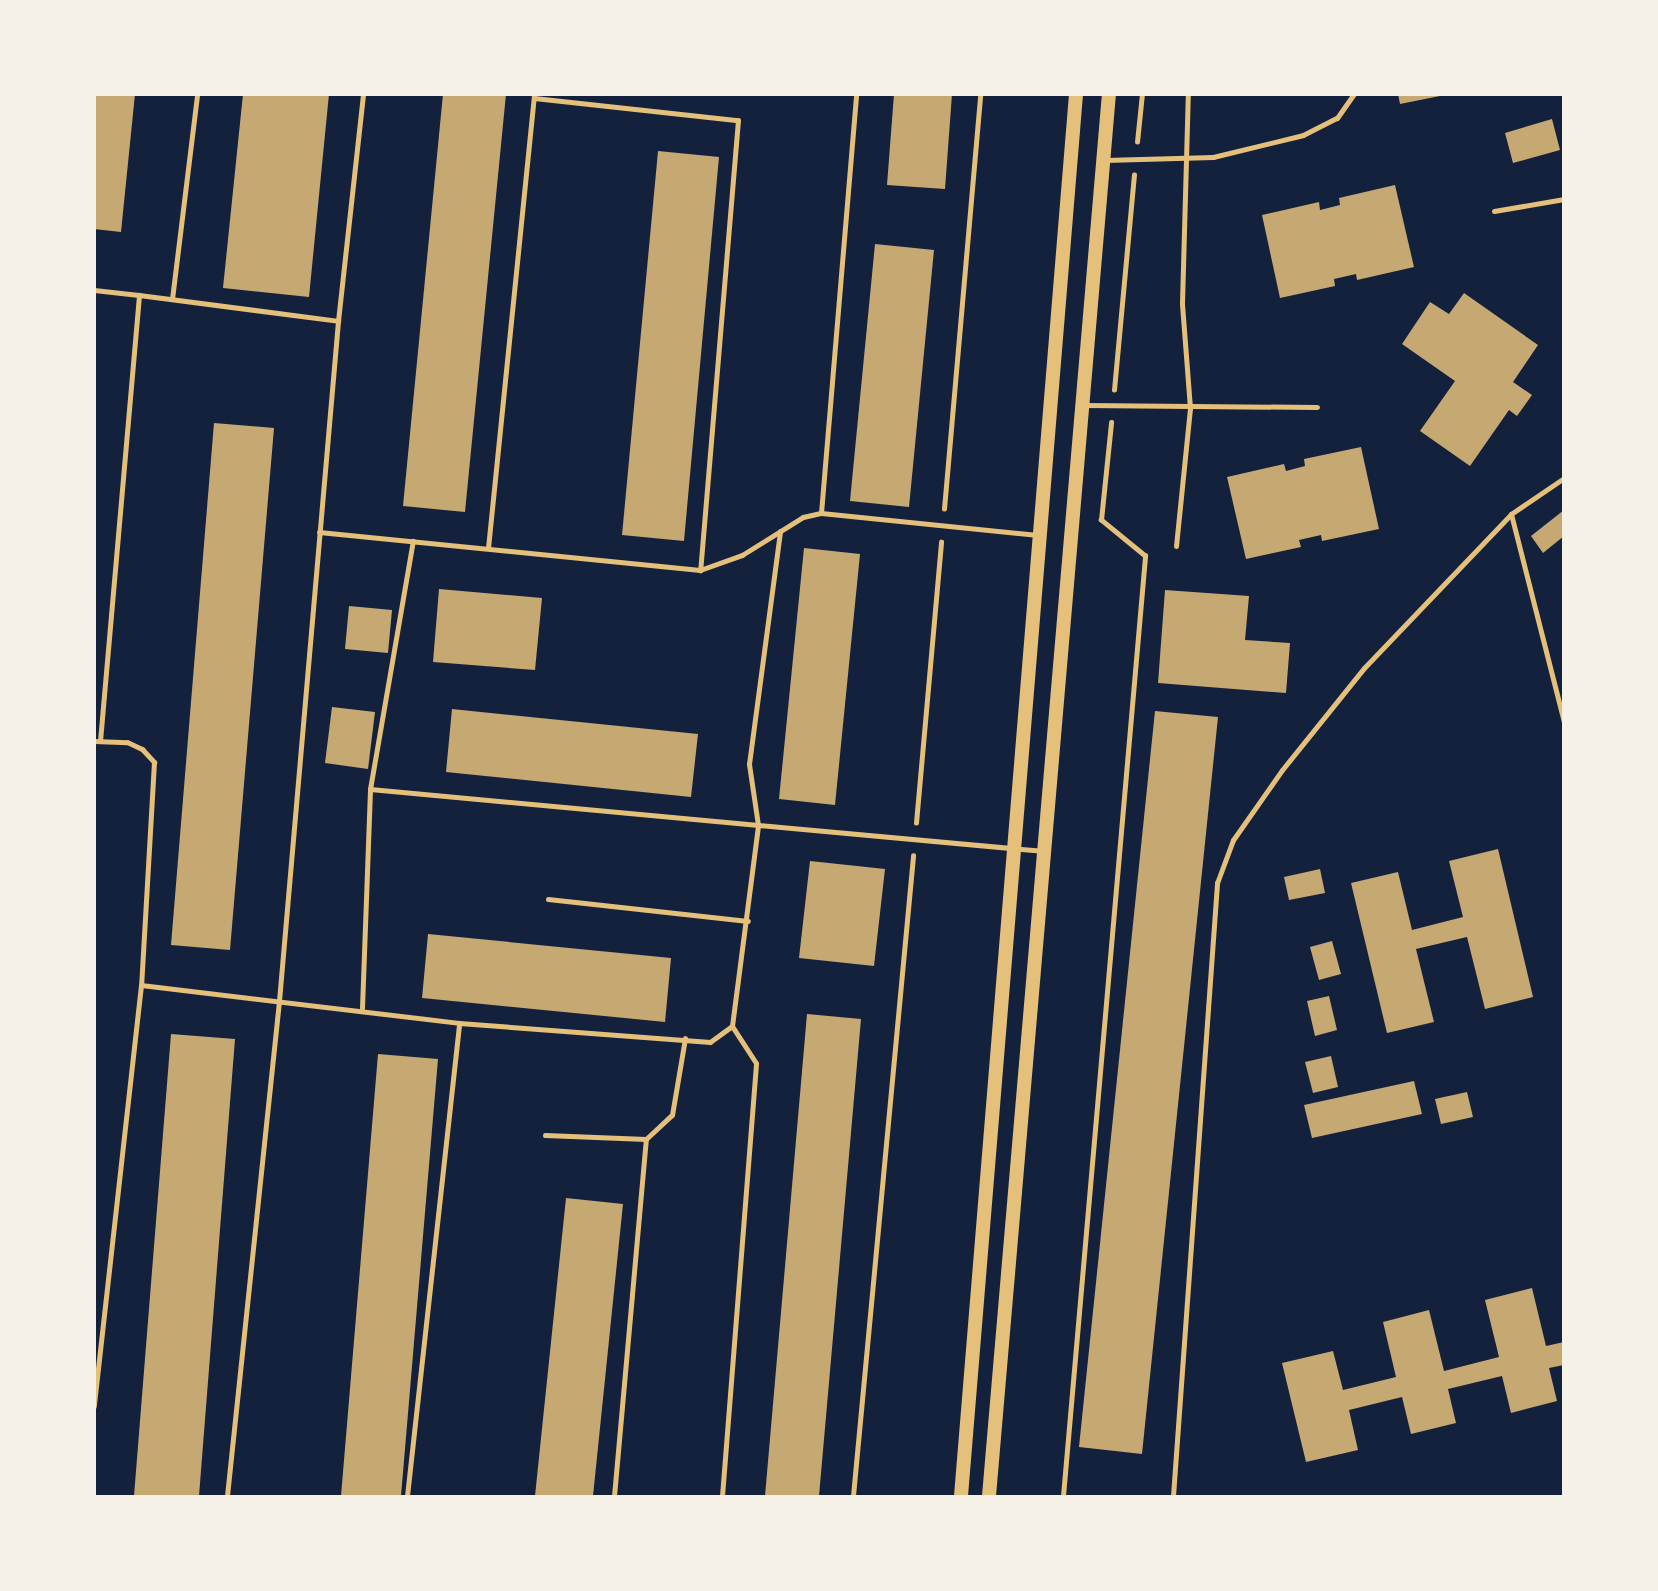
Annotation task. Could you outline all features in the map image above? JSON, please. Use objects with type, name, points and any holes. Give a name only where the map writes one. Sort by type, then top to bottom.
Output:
[{"type":"main road","points":[[961,1496],[1076,94]]},
{"type":"main road","points":[[989,1496],[1109,94]]},
{"type":"lane","points":[[172,299],[197,94]]},
{"type":"lane","points":[[227,1496],[279,1001],[338,321],[363,94]]},
{"type":"lane","points":[[821,513],[856,94]]},
{"type":"lane","points":[[1176,546],[1190,408],[1182,303],[1188,94]]},
{"type":"lane","points":[[1105,160],[1213,157],[1303,135],[1337,118],[1354,94]]},
{"type":"lane","points":[[488,548],[534,96],[738,120],[701,570]]},
{"type":"lane","points":[[1494,211],[1563,199]]},
{"type":"lane","points":[[94,290],[338,321]]},
{"type":"lane","points":[[94,1406],[141,985],[154,762],[142,749],[127,742],[97,741],[139,295]]},
{"type":"lane","points":[[1084,405],[1317,407]]},
{"type":"lane","points":[[1173,1496],[1216,883],[1233,840],[1282,770],[1364,668],[1511,514],[1563,478]]},
{"type":"lane","points":[[320,532],[701,570],[742,555],[780,531],[821,513],[1039,535]]},
{"type":"lane","points":[[1511,514],[1563,722]]},
{"type":"lane","points":[[722,1496],[756,1063],[732,1026],[748,921],[758,825],[749,764],[780,531]]},
{"type":"lane","points":[[362,1008],[370,789],[413,541]]},
{"type":"lane","points":[[370,789],[1045,851]]},
{"type":"lane","points":[[548,899],[748,921]]},
{"type":"lane","points":[[141,985],[362,1008],[458,1023],[685,1038],[710,1042],[732,1026]]},
{"type":"lane","points":[[407,1496],[458,1023]]},
{"type":"lane","points":[[614,1496],[646,1139],[672,1115],[685,1038]]},
{"type":"lane","points":[[545,1135],[646,1139]]},
{"type":"path","points":[[853,1496],[915,837],[980,94]]},
{"type":"path","points":[[1063,1496],[1145,556],[1101,520],[1142,94]]},
{"type":"building","points":[[94,94],[135,94],[121,232],[94,229]]},
{"type":"building","points":[[243,94],[329,94],[309,297],[223,288]]},
{"type":"building","points":[[443,94],[506,94],[465,512],[403,506]]},
{"type":"building","points":[[894,94],[952,94],[945,189],[887,185]]},
{"type":"building","points":[[1398,94],[1440,94],[1440,96],[1400,104]]},
{"type":"building","points":[[1552,119],[1560,150],[1513,163],[1505,133]]},
{"type":"building","points":[[658,151],[719,157],[684,541],[622,535]]},
{"type":"building","points":[[1395,185],[1414,267],[1357,280],[1356,274],[1334,279],[1335,286],[1280,298],[1262,215],[1319,202],[1320,210],[1340,205],[1339,198]]},
{"type":"building","points":[[875,244],[934,250],[909,507],[850,501]]},
{"type":"building","points":[[1464,293],[1538,345],[1513,382],[1532,395],[1517,416],[1509,410],[1470,466],[1420,431],[1455,381],[1402,344],[1430,302],[1449,314]]},
{"type":"building","points":[[214,423],[274,428],[230,950],[171,945]]},
{"type":"building","points":[[1361,447],[1379,529],[1322,541],[1321,535],[1299,540],[1301,547],[1246,559],[1227,477],[1284,464],[1286,471],[1305,466],[1304,459]]},
{"type":"building","points":[[1564,510],[1564,536],[1543,553],[1531,536]]},
{"type":"building","points":[[804,548],[860,554],[835,805],[779,799]]},
{"type":"building","points":[[439,589],[542,598],[535,670],[433,662]]},
{"type":"building","points":[[1165,590],[1249,596],[1245,640],[1290,643],[1286,693],[1158,683]]},
{"type":"building","points":[[349,606],[392,610],[388,653],[345,649]]},
{"type":"building","points":[[332,707],[375,712],[368,769],[325,763]]},
{"type":"building","points":[[452,709],[698,734],[691,797],[446,772]]},
{"type":"building","points":[[1155,711],[1218,717],[1142,1454],[1079,1447]]},
{"type":"building","points":[[1498,849],[1533,997],[1485,1009],[1467,937],[1416,949],[1434,1022],[1387,1033],[1351,883],[1398,872],[1412,930],[1463,917],[1449,861]]},
{"type":"building","points":[[810,861],[885,869],[874,966],[799,958]]},
{"type":"building","points":[[1320,869],[1325,893],[1289,900],[1284,877]]},
{"type":"building","points":[[428,934],[671,958],[665,1022],[422,998]]},
{"type":"building","points":[[1332,941],[1341,974],[1319,980],[1310,947]]},
{"type":"building","points":[[1329,996],[1337,1030],[1315,1036],[1307,1001]]},
{"type":"building","points":[[807,1014],[861,1019],[819,1496],[765,1496]]},
{"type":"building","points":[[171,1034],[235,1039],[199,1496],[134,1496]]},
{"type":"building","points":[[378,1054],[438,1059],[401,1496],[341,1496]]},
{"type":"building","points":[[1331,1056],[1338,1087],[1313,1093],[1305,1062]]},
{"type":"building","points":[[1414,1081],[1422,1114],[1312,1138],[1304,1105]]},
{"type":"building","points":[[1467,1092],[1473,1117],[1441,1124],[1435,1099]]},
{"type":"building","points":[[566,1198],[623,1204],[593,1496],[535,1496]]},
{"type":"building","points":[[1532,1288],[1546,1346],[1564,1342],[1564,1365],[1549,1368],[1557,1401],[1511,1413],[1502,1376],[1448,1389],[1456,1423],[1411,1434],[1402,1397],[1349,1410],[1358,1450],[1306,1462],[1282,1363],[1333,1351],[1343,1390],[1396,1377],[1383,1322],[1429,1310],[1444,1371],[1499,1357],[1485,1300]]}]
